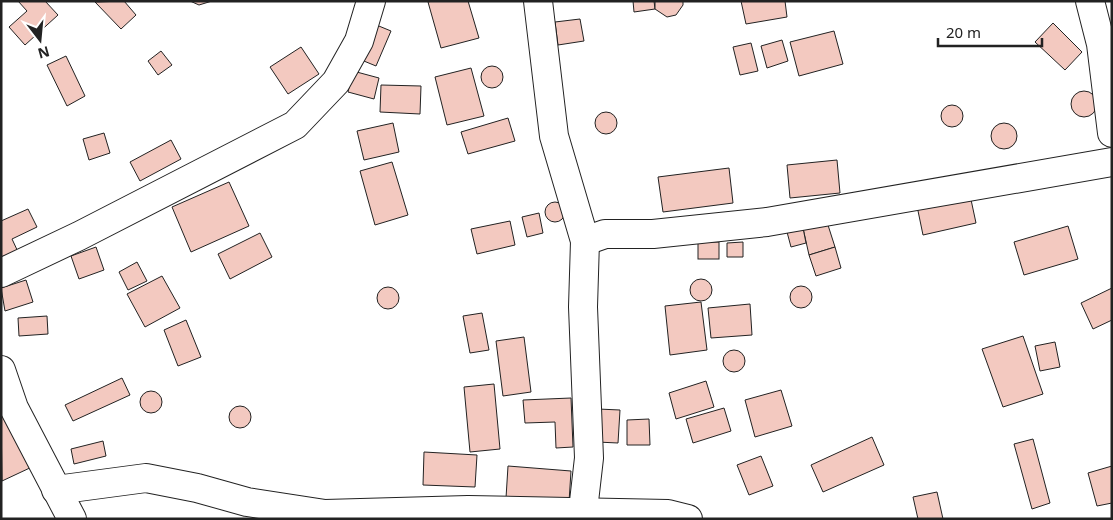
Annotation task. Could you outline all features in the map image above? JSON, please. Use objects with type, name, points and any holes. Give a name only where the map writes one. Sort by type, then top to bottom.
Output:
[{"type":"street","points":[[1,273],[79,236],[295,125],[336,82],[359,41],[371,1]]},
{"type":"street","points":[[538,1],[554,136],[585,241],[583,307],[589,458],[583,516]]},
{"type":"street","points":[[1090,1],[1101,44],[1112,133]]},
{"type":"street","points":[[585,241],[605,234],[653,234],[766,222],[1112,162]]},
{"type":"street","points":[[1,370],[14,408],[72,519]]},
{"type":"street","points":[[56,490],[146,478],[197,488],[247,502],[325,514],[468,510],[583,516],[668,514],[688,519]]},
{"type":"building","points":[[18,1],[45,1],[58,15],[25,45],[9,27],[27,11]]},
{"type":"building","points":[[124,1],[136,15],[121,29],[95,2]]},
{"type":"building","points":[[190,1],[212,1],[199,5]]},
{"type":"building","points":[[468,1],[479,38],[441,48],[428,2]]},
{"type":"building","points":[[633,1],[654,1],[655,9],[634,12]]},
{"type":"building","points":[[655,1],[683,1],[683,5],[676,15],[667,17],[655,9]]},
{"type":"building","points":[[741,1],[785,1],[787,17],[746,24]]},
{"type":"building","points":[[580,19],[584,41],[558,45],[555,22]]},
{"type":"building","points":[[1053,23],[1082,52],[1065,70],[1035,42]]},
{"type":"building","points":[[374,24],[391,31],[376,66],[359,59]]},
{"type":"building","points":[[834,31],[843,64],[799,76],[790,42]]},
{"type":"building","points":[[782,40],[788,61],[767,68],[761,46]]},
{"type":"building","points":[[751,43],[758,71],[740,75],[733,47]]},
{"type":"building","points":[[301,47],[319,74],[288,94],[270,67]]},
{"type":"building","points":[[161,51],[172,65],[158,75],[148,61]]},
{"type":"building","points":[[66,56],[85,96],[67,106],[47,65]]},
{"type":"building","points":[[492,66],[500,69],[503,77],[500,85],[492,88],[484,85],[481,77],[484,69]]},
{"type":"building","points":[[471,68],[484,116],[447,125],[435,77]]},
{"type":"building","points":[[353,71],[379,78],[374,99],[348,92]]},
{"type":"building","points":[[381,85],[421,86],[420,114],[380,112]]},
{"type":"building","points":[[1084,91],[1093,95],[1097,104],[1093,113],[1084,117],[1075,113],[1071,104],[1075,95]]},
{"type":"building","points":[[952,105],[960,108],[963,116],[960,124],[952,127],[944,124],[941,116],[944,108]]},
{"type":"building","points":[[606,112],[614,115],[617,123],[614,131],[606,134],[598,131],[595,123],[598,115]]},
{"type":"building","points":[[508,118],[515,141],[468,154],[461,132]]},
{"type":"building","points":[[393,123],[399,152],[364,160],[357,131]]},
{"type":"building","points":[[1004,123],[1013,127],[1017,136],[1013,145],[1004,149],[995,145],[991,136],[995,127]]},
{"type":"building","points":[[104,133],[110,153],[89,160],[83,139]]},
{"type":"building","points":[[171,140],[181,159],[140,181],[130,162]]},
{"type":"building","points":[[837,160],[840,193],[790,198],[787,165]]},
{"type":"building","points":[[392,162],[408,215],[375,225],[360,171]]},
{"type":"building","points":[[729,168],[733,203],[663,212],[658,177]]},
{"type":"building","points":[[229,182],[249,226],[191,252],[172,207]]},
{"type":"building","points":[[970,195],[976,223],[923,235],[917,206]]},
{"type":"building","points":[[555,202],[562,205],[565,212],[562,219],[555,222],[548,219],[545,212],[548,205]]},
{"type":"building","points":[[28,209],[37,227],[12,239],[19,254],[1,263],[1,221]]},
{"type":"building","points":[[539,213],[543,233],[527,237],[522,217]]},
{"type":"building","points":[[510,221],[515,245],[477,254],[471,229]]},
{"type":"building","points":[[827,222],[835,247],[809,255],[803,228]]},
{"type":"building","points":[[1068,226],[1078,259],[1024,275],[1014,242]]},
{"type":"building","points":[[803,228],[806,243],[791,247],[787,232]]},
{"type":"building","points":[[260,233],[272,257],[230,279],[218,254]]},
{"type":"building","points":[[698,242],[719,242],[719,259],[698,259]]},
{"type":"building","points":[[743,242],[743,257],[727,257],[727,243]]},
{"type":"building","points":[[96,247],[104,270],[79,279],[71,256]]},
{"type":"building","points":[[835,247],[841,268],[816,276],[809,255]]},
{"type":"building","points":[[137,262],[147,281],[128,290],[119,272]]},
{"type":"building","points":[[162,276],[180,308],[145,327],[127,294]]},
{"type":"building","points":[[701,279],[709,282],[712,290],[709,298],[701,301],[693,298],[690,290],[693,282]]},
{"type":"building","points":[[26,280],[33,302],[5,311],[1,288]]},
{"type":"building","points":[[801,286],[809,289],[812,297],[809,305],[801,308],[793,305],[790,297],[793,289]]},
{"type":"building","points":[[388,287],[396,290],[399,298],[396,306],[388,309],[380,306],[377,298],[380,290]]},
{"type":"building","points":[[1112,288],[1112,320],[1093,329],[1081,303]]},
{"type":"building","points":[[701,302],[707,350],[670,355],[665,306]]},
{"type":"building","points":[[750,304],[752,335],[711,338],[708,308]]},
{"type":"building","points":[[482,313],[489,350],[470,353],[463,316]]},
{"type":"building","points":[[47,316],[48,334],[19,336],[18,318]]},
{"type":"building","points":[[186,320],[201,357],[178,366],[164,330]]},
{"type":"building","points":[[1023,336],[1043,394],[1003,407],[982,349]]},
{"type":"building","points":[[524,337],[531,392],[503,396],[496,341]]},
{"type":"building","points":[[1055,342],[1060,367],[1040,371],[1035,346]]},
{"type":"building","points":[[734,350],[742,353],[745,361],[742,369],[734,372],[726,369],[723,361],[726,353]]},
{"type":"building","points":[[122,378],[130,395],[73,421],[65,405]]},
{"type":"building","points":[[706,381],[714,407],[676,419],[669,393]]},
{"type":"building","points":[[494,384],[500,449],[470,452],[464,387]]},
{"type":"building","points":[[781,390],[792,426],[755,437],[745,400]]},
{"type":"building","points":[[151,391],[159,394],[162,402],[159,410],[151,413],[143,410],[140,402],[143,394]]},
{"type":"building","points":[[571,398],[573,447],[556,448],[555,422],[525,423],[523,400]]},
{"type":"building","points":[[240,406],[248,409],[251,417],[248,425],[240,428],[232,425],[229,417],[232,409]]},
{"type":"building","points":[[724,408],[731,431],[693,443],[686,419]]},
{"type":"building","points":[[598,409],[620,410],[618,443],[597,442]]},
{"type":"building","points":[[8,411],[34,466],[2,481],[1,414]]},
{"type":"building","points":[[649,419],[650,445],[627,445],[627,420]]},
{"type":"building","points":[[872,437],[884,465],[823,492],[811,465]]},
{"type":"building","points":[[1033,439],[1050,503],[1032,509],[1014,444]]},
{"type":"building","points":[[103,441],[106,456],[74,464],[71,449]]},
{"type":"building","points":[[424,452],[477,455],[475,487],[423,485]]},
{"type":"building","points":[[761,456],[773,486],[749,495],[737,465]]},
{"type":"building","points":[[508,466],[571,471],[569,502],[506,498]]},
{"type":"building","points":[[1112,466],[1112,503],[1097,506],[1088,473]]},
{"type":"building","points":[[937,492],[943,519],[918,519],[913,497]]}]
